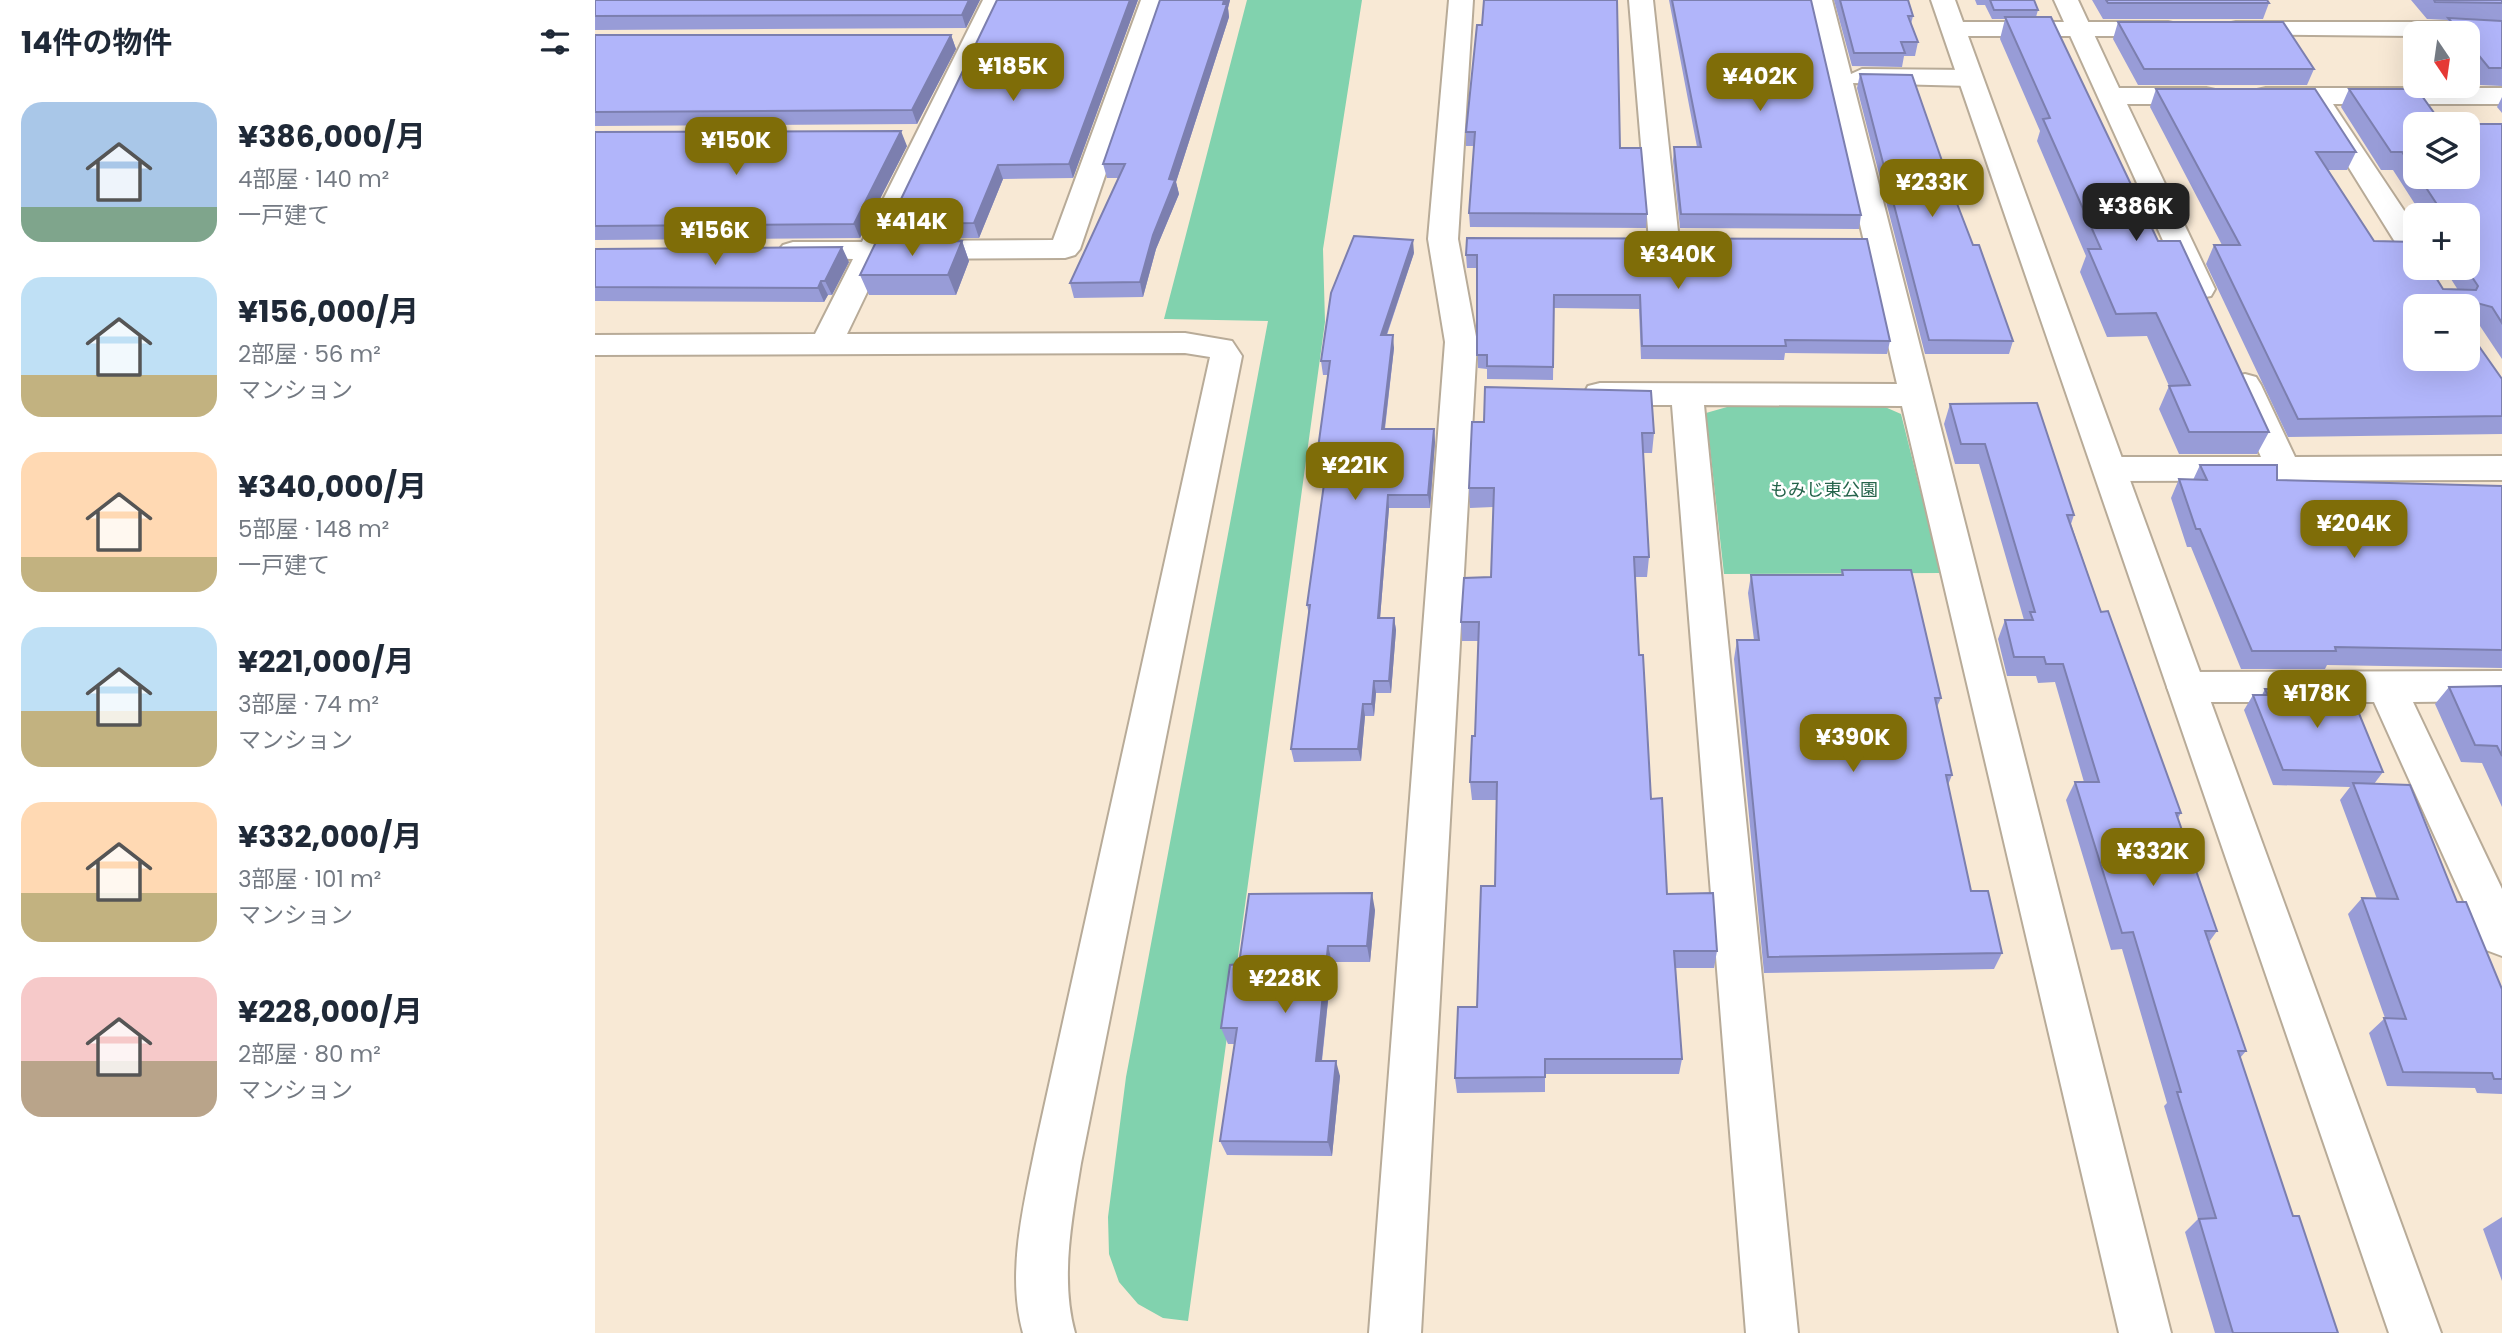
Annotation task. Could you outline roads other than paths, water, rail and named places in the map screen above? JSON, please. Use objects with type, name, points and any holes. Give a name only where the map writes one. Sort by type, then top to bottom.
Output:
[{"type":"street","points":[[826,344],[871,251],[913,135],[962,38],[995,0]]},
{"type":"street","points":[[761,251],[1065,249],[1153,0]]},
{"type":"street","points":[[1395,1333],[1471,393],[1460,324],[1457,239],[1461,0]]},
{"type":"street","points":[[1641,0],[1664,240]]},
{"type":"street","points":[[1820,0],[1839,77],[1867,241],[1917,395],[2145,1333]]},
{"type":"street","points":[[2066,0],[2210,309]]},
{"type":"street","points":[[2189,29],[2080,30],[1948,15],[2415,1333]]},
{"type":"street","points":[[2216,29],[2502,29]]},
{"type":"street","points":[[1839,77],[1970,78]]},
{"type":"street","points":[[2317,95],[2403,231]]},
{"type":"street","points":[[2110,96],[2502,96]]},
{"type":"street","points":[[595,345],[1185,343],[1221,348],[1226,356],[1059,1144],[1046,1230],[1043,1303],[1049,1333]]},
{"type":"street","points":[[2232,358],[2284,469]]},
{"type":"street","points":[[1566,394],[1917,395]]},
{"type":"street","points":[[1687,394],[1772,1333]]},
{"type":"street","points":[[2110,469],[2502,468]]},
{"type":"street","points":[[2386,686],[2502,936]]},
{"type":"street","points":[[2186,687],[2502,686]]},
{"type":"park label","name":"もみじ東公園","points":[[1824,490]]}]
